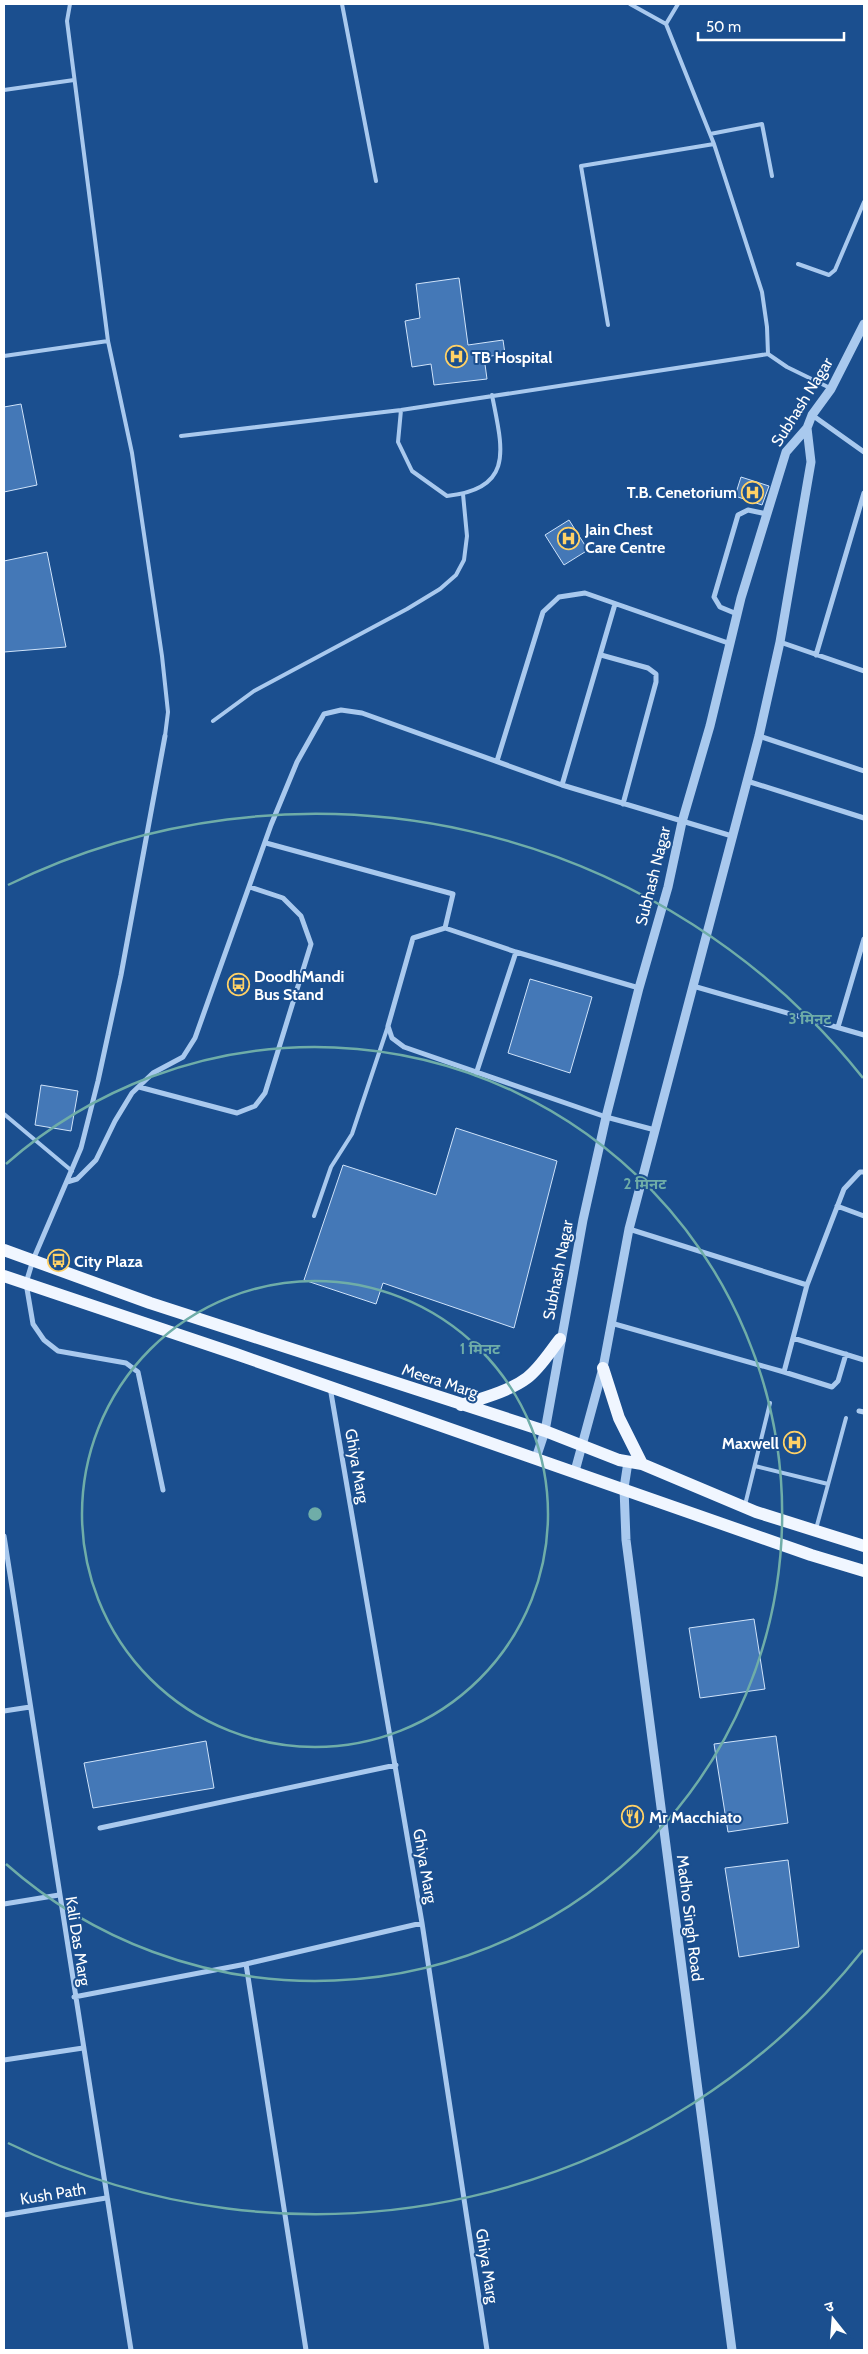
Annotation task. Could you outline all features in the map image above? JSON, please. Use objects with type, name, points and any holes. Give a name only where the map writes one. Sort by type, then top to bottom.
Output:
[{"type":"main road","name":"Meera Marg","points":[[4,1250],[150,1303],[545,1431],[628,1462],[642,1464],[745,1507],[864,1546]]},
{"type":"main road","points":[[4,1276],[575,1471],[811,1555],[864,1571]]},
{"type":"main road","points":[[461,1405],[486,1397],[525,1380],[538,1368],[560,1339]]},
{"type":"main road","points":[[603,1368],[619,1418],[642,1464]]},
{"type":"street","name":"Subhash Nagar","points":[[536,1458],[545,1431],[560,1339],[583,1220],[606,1117],[639,988],[668,887],[682,822],[731,644],[737,614],[786,452],[807,428],[812,415],[831,389],[864,324]]},
{"type":"street","points":[[812,415],[864,452]]},
{"type":"street","points":[[575,1471],[603,1368],[630,1229],[759,736],[780,642],[811,462],[807,428]]},
{"type":"street","points":[[816,655],[864,493]]},
{"type":"street","points":[[737,614],[720,607],[714,597],[738,515],[748,510],[767,514]]},
{"type":"street","points":[[497,761],[543,612],[559,597],[586,593],[731,644]]},
{"type":"street","points":[[562,785],[615,604]]},
{"type":"street","points":[[780,642],[864,671]]},
{"type":"street","points":[[601,655],[648,668],[656,674],[656,682],[623,804]]},
{"type":"street","points":[[67,1182],[77,1179],[96,1160],[115,1121],[132,1093],[153,1074],[183,1057],[195,1038],[297,762],[324,714],[341,710],[362,713],[562,785],[732,836]]},
{"type":"street","points":[[162,1490],[138,1372],[126,1363],[58,1350],[44,1340],[33,1324],[26,1283],[33,1260],[81,1148],[107,1042],[165,736]]},
{"type":"street","points":[[759,736],[864,770]]},
{"type":"street","points":[[746,781],[864,818]]},
{"type":"street","points":[[266,843],[453,894],[445,928]]},
{"type":"street","points":[[139,1087],[237,1113],[255,1106],[265,1093],[311,944],[302,916],[284,898],[250,887]]},
{"type":"street","points":[[639,988],[516,952],[445,928],[413,938],[388,1026],[392,1038],[404,1047],[476,1074],[606,1117],[656,1130]]},
{"type":"street","points":[[838,1027],[864,939]]},
{"type":"street","points":[[476,1074],[516,952]]},
{"type":"street","points":[[693,986],[864,1035]]},
{"type":"street","points":[[784,1372],[807,1285],[837,1206],[844,1189],[860,1172],[864,1172]]},
{"type":"street","points":[[837,1206],[864,1216]]},
{"type":"street","points":[[630,1229],[807,1285]]},
{"type":"street","points":[[611,1323],[832,1387],[838,1381],[846,1354]]},
{"type":"street","points":[[793,1338],[864,1360]]},
{"type":"street","name":"Ghiya Marg","points":[[330,1387],[422,1923],[487,2350]]},
{"type":"street","name":"Madho Singh Road","points":[[628,1462],[624,1488],[626,1540],[732,2350]]},
{"type":"street","name":"Kali Das Marg","points":[[4,1536],[58,1895],[131,2350]]},
{"type":"street","points":[[4,1711],[30,1707]]},
{"type":"street","points":[[100,1828],[396,1765]]},
{"type":"street","points":[[4,1904],[58,1895]]},
{"type":"street","points":[[74,1997],[246,1964],[422,1923]]},
{"type":"street","points":[[246,1964],[306,2350]]},
{"type":"street","points":[[4,2060],[82,2048]]},
{"type":"street","name":"Kush Path","points":[[4,2214],[106,2198]]},
{"type":"lane","points":[[70,4],[66,21],[108,341],[132,453],[156,618],[168,712],[165,736]]},
{"type":"lane","points":[[342,4],[376,181]]},
{"type":"lane","points":[[630,4],[666,24],[714,144],[762,292],[767,327],[768,354]]},
{"type":"lane","points":[[666,24],[678,4]]},
{"type":"lane","points":[[4,90],[74,80]]},
{"type":"lane","points":[[710,134],[762,124],[772,176]]},
{"type":"lane","points":[[608,325],[581,166],[714,144]]},
{"type":"lane","points":[[798,264],[829,275],[834,270],[864,202]]},
{"type":"lane","points":[[4,356],[108,341]]},
{"type":"lane","points":[[181,436],[401,410],[768,354],[787,367],[831,389]]},
{"type":"lane","points":[[401,410],[398,442],[412,471],[446,496],[463,494],[489,484],[500,462],[500,436],[492,395]]},
{"type":"lane","points":[[213,721],[254,692],[440,589],[456,575],[464,560],[467,536],[463,494]]},
{"type":"lane","points":[[314,1216],[331,1166],[352,1134],[388,1026]]},
{"type":"lane","points":[[4,1114],[72,1171]]},
{"type":"lane","points":[[745,1507],[770,1403]]},
{"type":"lane","points":[[816,1531],[846,1418]]},
{"type":"lane","points":[[755,1466],[828,1484]]},
{"type":"building","points":[[459,278],[468,345],[503,340],[505,354],[484,357],[487,379],[434,385],[431,364],[412,367],[405,321],[420,318],[416,284]]},
{"type":"building","points":[[21,404],[37,485],[4,492],[4,407]]},
{"type":"building","points":[[741,477],[769,486],[762,505],[735,496]]},
{"type":"building","points":[[569,520],[588,550],[564,565],[545,535]]},
{"type":"building","points":[[47,552],[66,647],[4,652],[4,561]]},
{"type":"building","points":[[530,979],[592,997],[570,1073],[508,1053]]},
{"type":"building","points":[[41,1085],[78,1091],[71,1131],[35,1125]]},
{"type":"building","points":[[456,1128],[557,1161],[514,1328],[383,1283],[376,1304],[304,1280],[343,1165],[436,1195]]},
{"type":"building","points":[[754,1619],[765,1689],[700,1698],[689,1628]]},
{"type":"building","points":[[776,1736],[788,1823],[728,1832],[714,1744]]},
{"type":"building","points":[[206,1741],[214,1788],[93,1808],[84,1763]]},
{"type":"building","points":[[788,1860],[799,1947],[739,1957],[725,1868]]},
{"type":"place","name":"TB Hospital","points":[[456,357]]},
{"type":"place","name":"T.B. Cenetorium","points":[[753,492]]},
{"type":"place","name":"Jain Chest Care Centre","points":[[569,538]]},
{"type":"place","name":"DoodhMandi Bus Stand","points":[[238,985]]},
{"type":"place","name":"City Plaza","points":[[58,1261]]},
{"type":"place","name":"Maxwell","points":[[795,1443]]},
{"type":"place","name":"Mr Macchiato","points":[[633,1817]]}]
